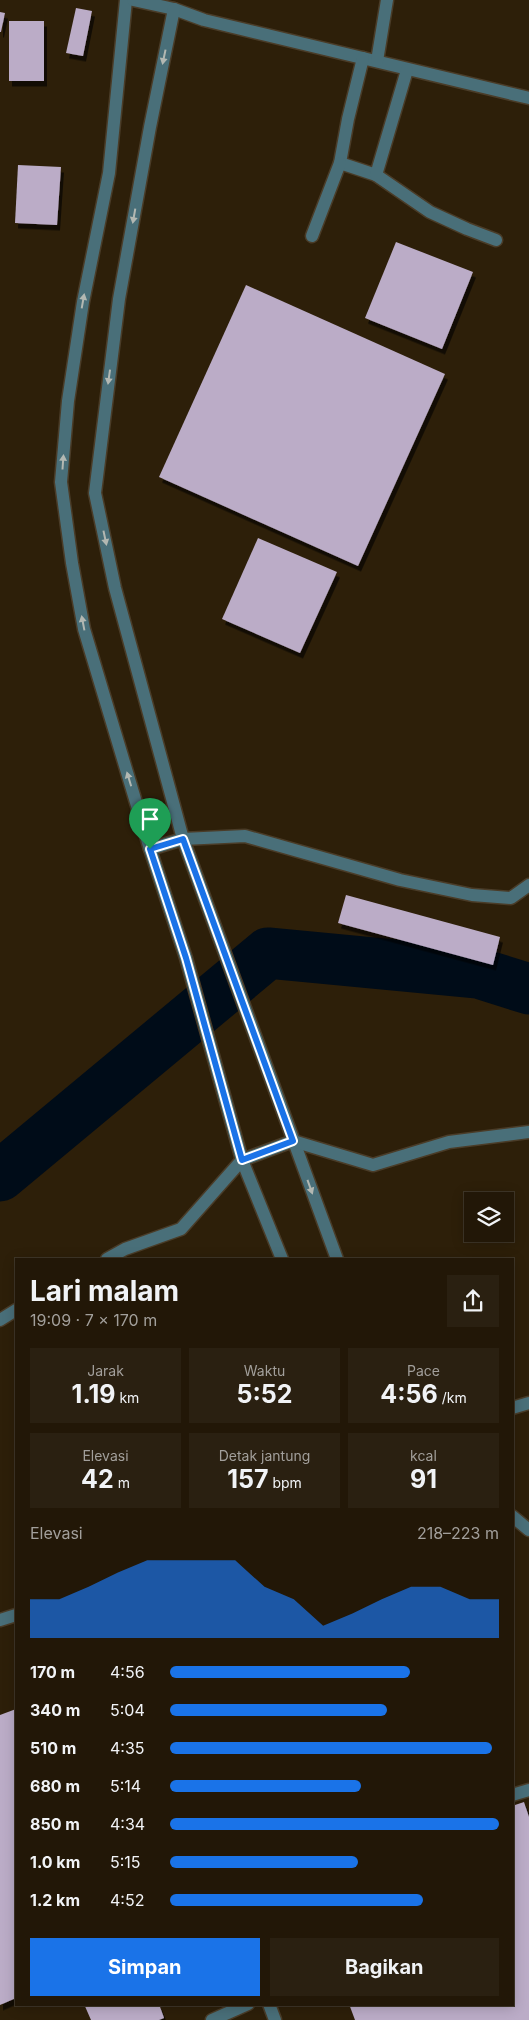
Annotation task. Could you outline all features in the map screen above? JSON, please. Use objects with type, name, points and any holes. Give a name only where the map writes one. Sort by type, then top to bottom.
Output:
[{"type":"street","points":[[126,0],[110,173],[83,302],[68,401],[62,482],[72,563],[84,629],[150,849],[186,958],[242,1160],[282,1258]]},
{"type":"street","points":[[133,0],[174,9],[204,20],[529,98]]},
{"type":"street","points":[[377,61],[387,0]]},
{"type":"street","points":[[174,9],[150,127],[119,299],[95,493],[115,588],[183,839],[337,1258]]},
{"type":"street","points":[[312,236],[340,163],[348,119],[363,58]]},
{"type":"street","points":[[376,175],[407,70]]},
{"type":"street","points":[[340,163],[376,175],[430,212],[496,240]]},
{"type":"street","points":[[150,849],[183,839],[245,836],[400,880],[472,895],[511,898],[529,885]]},
{"type":"street","points":[[109,1258],[124,1249],[181,1228],[242,1160],[293,1141],[373,1165],[449,1142],[529,1132]]},
{"type":"street","points":[[0,1320],[15,1311]]},
{"type":"street","points":[[514,1407],[529,1403]]},
{"type":"street","points":[[514,1518],[529,1530]]},
{"type":"street","points":[[0,1620],[15,1615]]},
{"type":"street","points":[[514,1794],[529,1790]]},
{"type":"street","points":[[212,2020],[244,2006]]},
{"type":"street","points":[[270,2006],[275,2020]]},
{"type":"building","points":[[76,8],[92,11],[83,56],[66,53]]},
{"type":"building","points":[[0,12],[5,13],[1,32],[0,32]]},
{"type":"building","points":[[9,21],[44,21],[44,81],[9,81]]},
{"type":"building","points":[[18,165],[61,167],[57,225],[15,223]]},
{"type":"building","points":[[396,242],[473,272],[442,349],[365,318]]},
{"type":"building","points":[[246,285],[445,374],[358,566],[159,477]]},
{"type":"building","points":[[258,538],[337,572],[300,653],[222,619]]},
{"type":"building","points":[[346,895],[500,937],[493,965],[338,923]]},
{"type":"building","points":[[15,1709],[15,1998],[0,2005],[0,1715]]},
{"type":"building","points":[[524,1802],[529,1817],[529,2020],[355,2020],[350,2006],[514,2006],[514,1805]]},
{"type":"building","points":[[85,2006],[160,2006],[164,2018],[159,2020],[91,2020]]},
{"type":"waterway","points":[[0,1176],[268,953],[478,973],[529,989]]},
{"type":"route","points":[[183,839],[293,1141],[242,1160],[186,958],[150,849],[183,839]]}]
